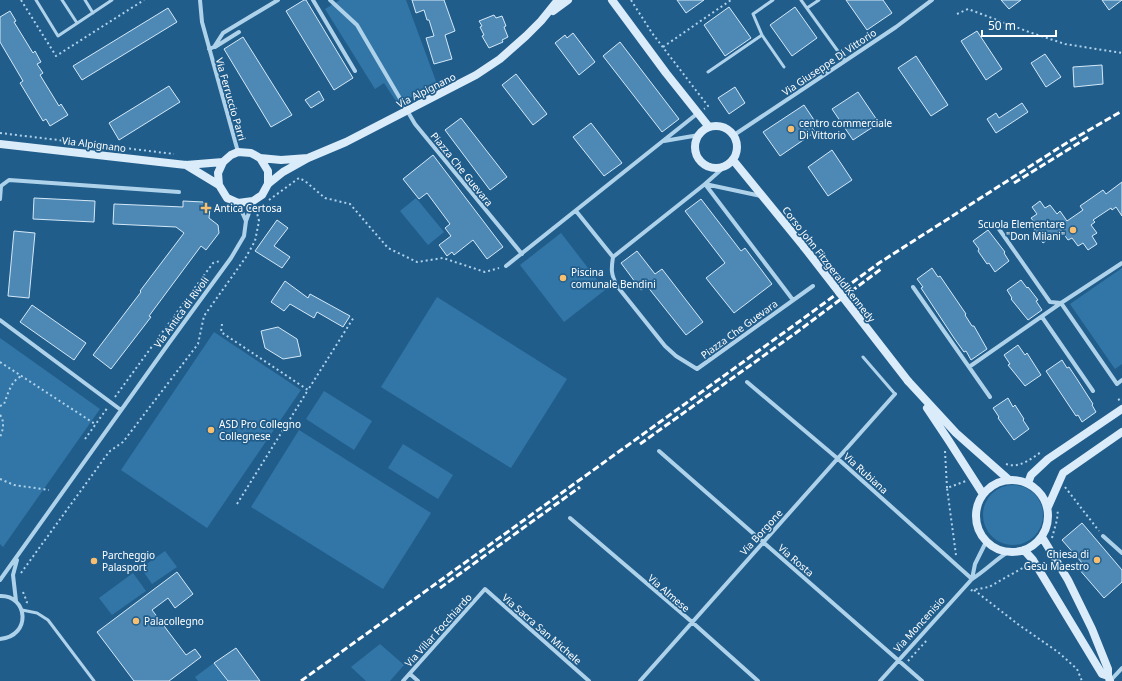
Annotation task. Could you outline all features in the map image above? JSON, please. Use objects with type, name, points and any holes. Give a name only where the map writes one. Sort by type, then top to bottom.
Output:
[{"type":"street","name":"Via Ferruccio Parri","points":[[200,0],[202,22],[238,152]]},
{"type":"street","name":"Via Ferruccio Parri","points":[[214,47],[223,33],[278,0]]},
{"type":"street","points":[[312,0],[355,71]]},
{"type":"street","name":"Piazza Che Guevara","points":[[330,0],[357,25],[415,124],[522,254]]},
{"type":"street","name":"Via Alpignano","points":[[308,158],[346,142],[476,75],[500,59],[521,41],[541,21],[558,0]]},
{"type":"street","name":"Via Alpignano","points":[[541,21],[568,0]]},
{"type":"street","points":[[612,0],[666,73],[709,127]]},
{"type":"street","name":"Via Giuseppe Di Vittorio","points":[[734,135],[896,27],[932,0]]},
{"type":"street","name":"Via Ferruccio Parri","points":[[209,49],[239,32]]},
{"type":"street","points":[[506,266],[698,113]]},
{"type":"street","points":[[576,211],[613,257],[733,160],[738,144],[734,135],[730,130],[721,126],[709,127],[701,132],[696,139],[695,148],[697,156],[704,164],[713,168],[723,168]]},
{"type":"street","points":[[662,142],[699,135]]},
{"type":"street","name":"Via Alpignano","points":[[0,144],[186,164],[223,162]]},
{"type":"street","points":[[219,185],[218,173],[223,162],[231,155],[238,152],[251,153],[260,158],[281,160],[308,158]]},
{"type":"street","points":[[260,158],[268,171],[268,184]]},
{"type":"street","points":[[186,164],[219,185],[227,198],[238,203],[253,201],[262,195],[268,184],[283,172],[308,158]]},
{"type":"street","name":"Corso John Fitzgerald Kennedy","points":[[733,160],[804,247],[908,381],[983,494]]},
{"type":"street","points":[[0,198],[1,186],[9,180],[179,192]]},
{"type":"street","points":[[705,184],[763,196]]},
{"type":"street","name":"Piazza Che Guevara","points":[[705,184],[793,300]]},
{"type":"street","name":"Via Antica di Rivoli","points":[[0,580],[231,258],[244,236],[246,221],[253,201]]},
{"type":"street","points":[[238,203],[246,221]]},
{"type":"street","points":[[999,229],[1050,302],[1061,303]]},
{"type":"street","name":"Piazza Che Guevara","points":[[613,257],[611,270],[617,286],[658,338],[676,356],[697,369],[814,286]]},
{"type":"street","points":[[969,367],[1061,303],[1122,263]]},
{"type":"street","points":[[913,287],[990,397]]},
{"type":"street","points":[[1061,303],[1117,384],[1122,380]]},
{"type":"street","points":[[1042,317],[1093,391]]},
{"type":"street","points":[[0,320],[121,410]]},
{"type":"street","name":"Corso John Fitzgerald Kennedy","points":[[908,381],[956,433],[1008,479]]},
{"type":"street","name":"Via Rubiana","points":[[747,382],[838,458],[972,579]]},
{"type":"street","name":"Via Borgone","points":[[640,681],[895,394]]},
{"type":"street","points":[[1028,483],[1031,475],[1048,459],[1122,409]]},
{"type":"street","points":[[1048,507],[1063,473],[1122,432]]},
{"type":"street","name":"Via Rosta","points":[[659,451],[764,541],[922,681]]},
{"type":"street","points":[[1008,479],[1015,479],[1028,483],[1040,492],[1048,507],[1049,516],[1047,526],[1042,537],[1034,545],[1024,550],[1008,552],[993,547],[986,542],[980,533],[976,517],[977,505],[983,494],[995,484],[1008,479]]},
{"type":"street","name":"Via Almese","points":[[570,518],[692,622],[758,681]]},
{"type":"street","points":[[1103,536],[1122,553]]},
{"type":"street","points":[[1042,537],[1068,580],[1092,629],[1108,669],[1109,679]]},
{"type":"street","name":"Via Moncenisio","points":[[972,579],[975,564],[986,542]]},
{"type":"street","points":[[1024,550],[1034,560],[1102,674],[1109,679]]},
{"type":"street","name":"Via Moncenisio","points":[[880,681],[972,579],[983,573],[995,560],[1008,552]]},
{"type":"street","name":"Via Antica di Rivoli","points":[[17,557],[13,575],[16,601],[22,610]]},
{"type":"street","name":"Via Villar Focchiardo","points":[[403,681],[485,589]]},
{"type":"street","name":"Via Sacra San Michele","points":[[485,589],[589,681]]},
{"type":"street","points":[[0,596],[6,595],[16,601]]},
{"type":"street","points":[[0,639],[9,638],[18,632],[23,621],[22,610]]},
{"type":"street","points":[[1109,679],[1122,668]]},
{"type":"street","points":[[410,674],[418,681]]},
{"type":"lane","points":[[36,0],[58,36],[112,0]]},
{"type":"lane","points":[[62,0],[77,23]]},
{"type":"lane","points":[[85,0],[93,13]]},
{"type":"lane","points":[[773,0],[753,14],[762,35],[784,67]]},
{"type":"lane","points":[[800,0],[845,61]]},
{"type":"lane","points":[[807,8],[819,0]]},
{"type":"lane","points":[[708,72],[762,35]]},
{"type":"lane","points":[[863,357],[895,394]]},
{"type":"lane","points":[[22,610],[37,613],[48,620],[94,681]]},
{"type":"path","points":[[632,0],[652,33],[708,106],[698,113]]},
{"type":"path","points":[[663,47],[731,0]]},
{"type":"path","points":[[957,14],[968,9],[1065,44],[1122,53]]},
{"type":"path","points":[[0,133],[177,154]]},
{"type":"path","points":[[268,201],[298,178],[305,181],[325,198],[350,204],[388,248],[417,262],[443,258],[457,264],[486,272],[506,266]]},
{"type":"path","points":[[20,574],[106,456],[110,451],[123,442],[198,344],[204,316],[246,257],[255,241],[259,221],[253,201]]},
{"type":"path","points":[[85,439],[212,263],[231,258]]},
{"type":"path","points":[[237,504],[354,317]]},
{"type":"path","points":[[222,324],[221,332],[308,390]]},
{"type":"path","points":[[0,362],[95,424]]},
{"type":"path","points":[[0,406],[4,404],[9,391],[17,378],[22,376]]},
{"type":"path","points":[[0,415],[2,418],[2,431],[0,437]]},
{"type":"path","points":[[945,449],[947,488],[957,566]]},
{"type":"path","points":[[991,464],[998,460],[1015,466],[1043,451]]},
{"type":"path","points":[[947,488],[961,484],[972,478]]},
{"type":"path","points":[[0,479],[14,485],[49,490]]},
{"type":"path","points":[[1062,483],[1103,536]]},
{"type":"path","points":[[22,586],[27,602],[22,610]]},
{"type":"path","points":[[974,590],[1019,625],[1058,652],[1077,669],[1082,681]]},
{"type":"shaded area","points":[[340,0],[406,0],[437,84],[398,104],[384,83],[375,89],[325,9]]},
{"type":"shaded area","points":[[416,198],[444,232],[428,245],[400,211]]},
{"type":"shaded area","name":"Piscina comunale Bendini","points":[[561,233],[605,290],[564,322],[520,265]]},
{"type":"shaded area","points":[[1122,268],[1122,364],[1115,369],[1070,304]]},
{"type":"shaded area","points":[[437,297],[567,379],[511,468],[381,387]]},
{"type":"shaded area","name":"ASD Pro Collegno Collegnese","points":[[214,332],[301,390],[207,528],[121,470]]},
{"type":"shaded area","points":[[0,338],[100,409],[3,547],[0,544]]},
{"type":"shaded area","points":[[324,391],[372,421],[354,450],[306,419]]},
{"type":"shaded area","points":[[299,430],[431,513],[383,589],[251,507]]},
{"type":"shaded area","points":[[403,444],[453,475],[438,499],[388,468]]},
{"type":"shaded area","points":[[1007,485],[1019,485],[1030,490],[1038,498],[1043,509],[1041,527],[1030,540],[1019,545],[1007,545],[996,540],[988,532],[983,521],[983,509],[988,498],[996,490]]},
{"type":"shaded area","points":[[165,551],[177,567],[152,584],[141,568]]},
{"type":"shaded area","points":[[133,573],[146,591],[112,615],[99,598]]},
{"type":"shaded area","points":[[380,644],[404,665],[390,681],[366,681],[351,667]]},
{"type":"shaded area","points":[[214,663],[228,681],[198,681],[195,677]]},
{"type":"building","points":[[306,0],[353,78],[334,90],[286,11]]},
{"type":"building","points":[[412,0],[444,0],[455,31],[445,35],[452,59],[434,64],[426,38],[434,36],[429,20],[427,20],[424,10],[416,13]]},
{"type":"building","points":[[677,0],[704,0],[686,13]]},
{"type":"building","points":[[846,0],[883,0],[892,13],[867,30]]},
{"type":"building","points":[[1001,0],[1021,0],[1009,9]]},
{"type":"building","points":[[1102,0],[1122,0],[1109,10]]},
{"type":"building","points":[[729,7],[751,38],[725,56],[704,25]]},
{"type":"building","points":[[795,7],[817,38],[792,56],[770,25]]},
{"type":"building","points":[[168,8],[177,22],[82,80],[73,66]]},
{"type":"building","points":[[10,11],[16,21],[14,22],[33,53],[35,51],[41,62],[37,64],[43,73],[40,75],[59,106],[61,104],[68,115],[50,126],[46,119],[43,121],[20,83],[23,81],[0,42],[0,17]]},
{"type":"building","points":[[494,15],[496,18],[502,16],[508,37],[502,40],[503,42],[489,48],[482,36],[484,35],[479,21]]},
{"type":"building","points":[[977,31],[1002,69],[986,80],[961,41]]},
{"type":"building","points":[[573,33],[595,62],[579,75],[555,43],[565,35],[567,38]]},
{"type":"building","points":[[243,37],[292,115],[271,127],[224,49]]},
{"type":"building","points":[[620,42],[679,119],[662,132],[603,56]]},
{"type":"building","points":[[1045,54],[1061,77],[1046,87],[1031,63]]},
{"type":"building","points":[[916,56],[948,105],[931,116],[898,68]]},
{"type":"building","points":[[1102,65],[1103,84],[1074,87],[1073,67]]},
{"type":"building","points":[[516,74],[547,114],[533,125],[502,85]]},
{"type":"building","points":[[169,86],[180,102],[119,140],[109,123]]},
{"type":"building","points":[[735,87],[745,103],[729,114],[718,98]]},
{"type":"building","points":[[319,91],[324,100],[311,108],[305,100]]},
{"type":"building","points":[[858,92],[879,123],[853,140],[832,109]]},
{"type":"building","points":[[1022,103],[1028,112],[996,133],[987,119],[996,113],[999,118]]},
{"type":"building","name":"centro commerciale Di Vittorio","points":[[804,105],[816,123],[811,126],[815,132],[780,156],[763,132]]},
{"type":"building","points":[[461,118],[507,177],[490,190],[445,130]]},
{"type":"building","points":[[591,123],[622,163],[604,176],[573,137]]},
{"type":"building","points":[[832,150],[852,180],[828,196],[808,167]]},
{"type":"building","points":[[433,155],[503,247],[487,259],[473,240],[454,255],[452,252],[447,256],[439,245],[451,236],[445,228],[450,224],[427,193],[419,199],[403,179]]},
{"type":"building","points":[[1122,182],[1122,216],[1116,207],[1112,210],[1111,208],[1093,220],[1095,222],[1091,225],[1097,233],[1092,236],[1097,244],[1088,250],[1083,243],[1078,246],[1072,238],[1068,240],[1061,230],[1043,243],[1034,230],[1038,227],[1031,218],[1037,214],[1032,207],[1040,201],[1045,208],[1050,205],[1057,214],[1060,211],[1067,221],[1083,210],[1080,206],[1103,190],[1106,194]]},
{"type":"building","points":[[34,198],[95,201],[94,222],[33,219]]},
{"type":"building","points":[[701,199],[741,251],[745,248],[772,284],[734,313],[706,278],[725,263],[685,211]]},
{"type":"building","points":[[183,201],[203,202],[210,208],[209,218],[218,225],[219,233],[206,250],[201,246],[149,316],[151,317],[111,369],[93,355],[184,233],[176,227],[113,224],[114,204],[183,207]]},
{"type":"building","points":[[277,220],[288,228],[274,246],[290,257],[282,268],[255,251]]},
{"type":"building","points":[[988,230],[1005,252],[1004,253],[1009,261],[995,272],[989,263],[987,264],[973,241]]},
{"type":"building","points":[[14,231],[35,233],[29,298],[8,296]]},
{"type":"building","points":[[637,251],[655,274],[662,269],[703,322],[686,335],[647,286],[641,290],[621,263]]},
{"type":"building","points":[[932,268],[938,277],[940,276],[966,314],[965,315],[972,326],[974,326],[987,349],[971,360],[966,351],[964,352],[954,338],[921,288],[923,287],[917,279]]},
{"type":"building","points":[[1021,280],[1038,300],[1036,301],[1042,310],[1028,320],[1011,299],[1012,298],[1007,290]]},
{"type":"building","points":[[285,281],[308,298],[310,294],[350,316],[343,327],[317,312],[314,318],[290,304],[284,311],[271,302]]},
{"type":"building","points":[[32,305],[86,343],[74,360],[20,322]]},
{"type":"building","points":[[278,327],[297,339],[301,356],[283,359],[265,348],[261,331]]},
{"type":"building","points":[[1018,345],[1025,355],[1027,353],[1041,375],[1025,386],[1008,365],[1010,364],[1004,355]]},
{"type":"building","points":[[1062,360],[1077,379],[1093,404],[1092,405],[1096,412],[1082,422],[1078,415],[1076,416],[1046,371]]},
{"type":"building","points":[[1008,398],[1013,407],[1015,405],[1029,429],[1014,440],[998,418],[999,417],[993,408]]},
{"type":"building","name":"Chiesa di Gesù Maestro","points":[[1082,523],[1122,570],[1122,582],[1104,598],[1078,568],[1083,564],[1062,540]]},
{"type":"building","name":"Palacollegno","points":[[177,572],[193,594],[175,608],[168,598],[152,610],[186,655],[195,649],[201,657],[169,681],[134,681],[97,632]]},
{"type":"building","points":[[236,648],[260,681],[228,681],[214,663]]},
{"type":"railway","points":[[301,681],[879,263],[1065,144],[1122,111]]},
{"type":"railway","points":[[1014,183],[1090,136]]},
{"type":"railway","points":[[640,444],[797,332],[881,269]]},
{"type":"railway","points":[[440,588],[580,487]]},
{"type":"place","name":"centro commerciale Di Vittorio","points":[[791,129]]},
{"type":"place","name":"Antica Certosa","points":[[206,208]]},
{"type":"place","name":"Scuola Elementare \"Don Milani\"","points":[[1073,230]]},
{"type":"place","name":"Piscina comunale Bendini","points":[[563,278]]},
{"type":"place","name":"ASD Pro Collegno Collegnese","points":[[211,430]]},
{"type":"place","name":"Chiesa di Gesù Maestro","points":[[1097,560]]},
{"type":"place","name":"Parcheggio Palasport","points":[[94,561]]},
{"type":"place","name":"Palacollegno","points":[[136,621]]}]
